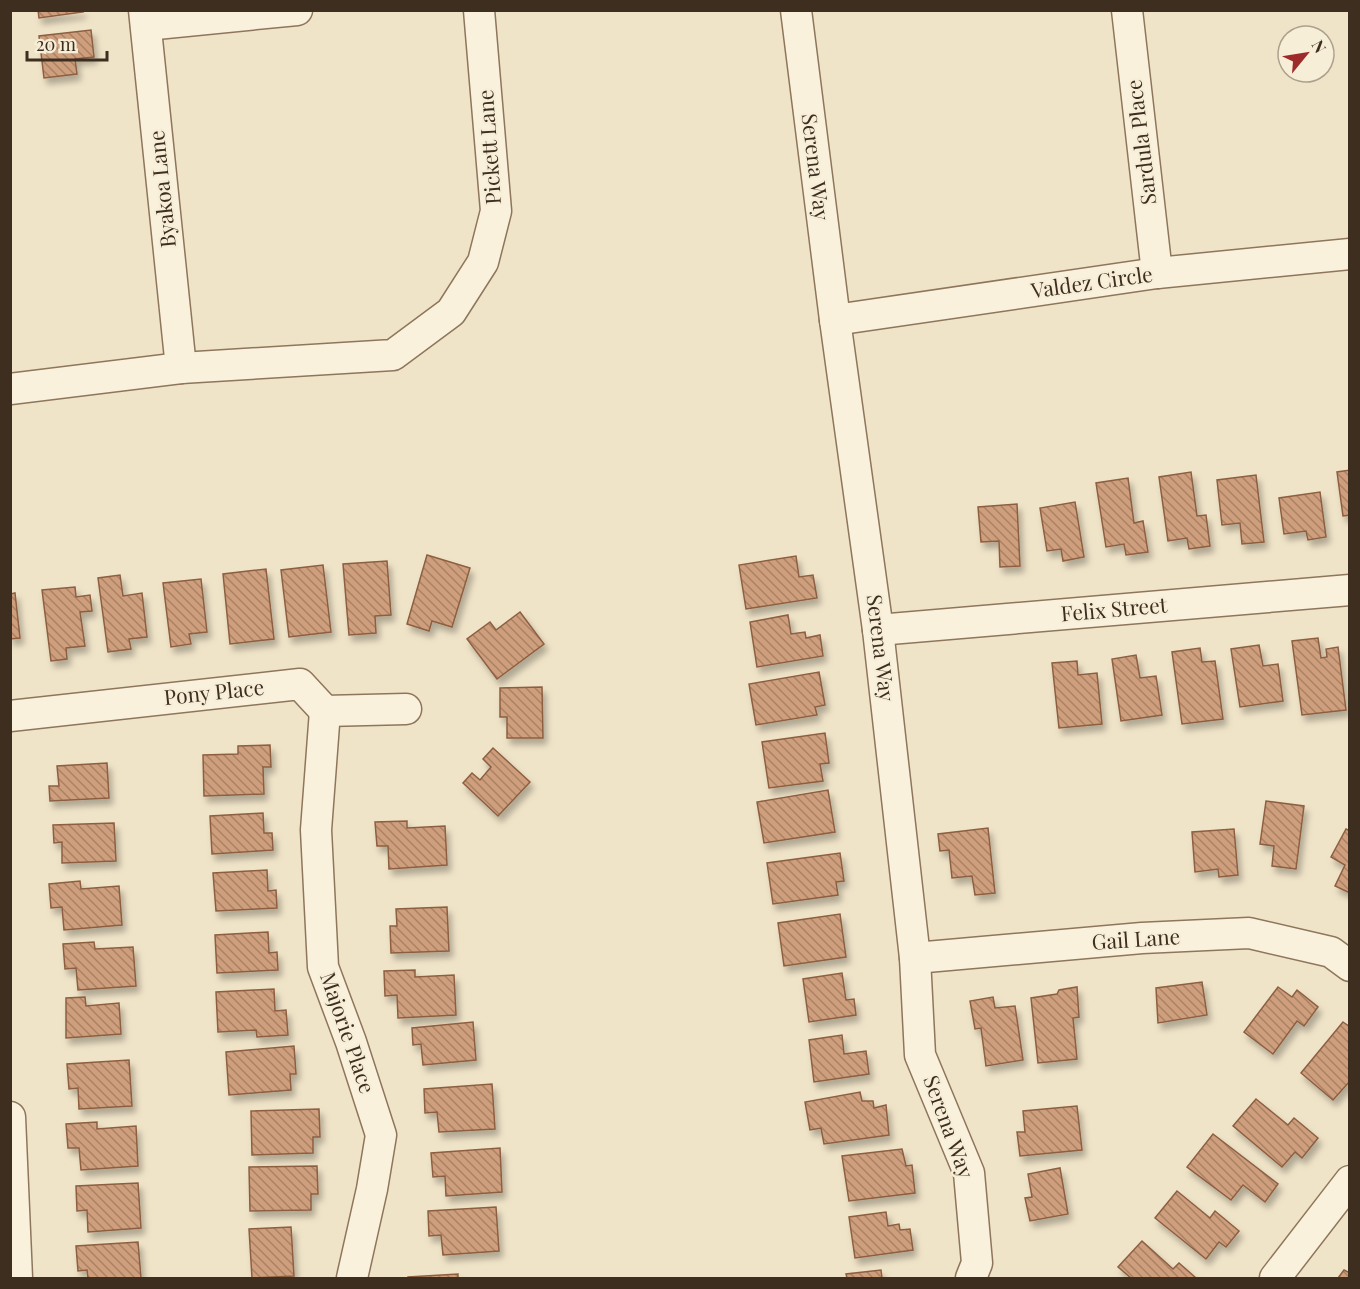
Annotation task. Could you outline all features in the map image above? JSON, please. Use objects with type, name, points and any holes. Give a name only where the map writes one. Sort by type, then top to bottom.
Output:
[{"type":"street","points":[[145,18],[297,10]]},
{"type":"street","name":"Pickett Lane","points":[[10,389],[181,368],[393,355],[451,312],[483,262],[496,212],[479,10]]},
{"type":"street","name":"Serena Way","points":[[796,10],[835,320],[878,630],[915,958],[920,1055],[969,1173],[977,1263],[971,1278]]},
{"type":"street","name":"Sardula Place","points":[[1126,10],[1157,273]]},
{"type":"street","name":"Byakoa Lane","points":[[145,18],[181,368]]},
{"type":"street","name":"Valdez Circle","points":[[835,320],[1157,273],[1350,254]]},
{"type":"street","name":"Felix Street","points":[[878,630],[1350,590]]},
{"type":"street","name":"Pony Place","points":[[10,716],[300,684],[325,711]]},
{"type":"street","points":[[325,711],[406,709]]},
{"type":"street","name":"Majorie Place","points":[[325,711],[316,830],[323,967],[351,1042],[381,1135],[372,1189],[352,1278]]},
{"type":"street","name":"Gail Lane","points":[[915,958],[1142,938],[1249,933],[1331,952],[1350,966]]},
{"type":"street","points":[[10,1117],[16,1278]]},
{"type":"street","points":[[1275,1278],[1350,1181]]},
{"type":"building","points":[[38,10],[82,10],[83,12],[39,18]]},
{"type":"building","points":[[91,30],[94,57],[75,59],[77,74],[44,78],[39,36]]},
{"type":"building","points":[[1350,470],[1350,515],[1343,516],[1337,472]]},
{"type":"building","points":[[1191,472],[1197,516],[1206,515],[1210,546],[1189,549],[1187,538],[1168,541],[1159,477]]},
{"type":"building","points":[[1256,475],[1264,542],[1242,544],[1240,523],[1222,525],[1217,480]]},
{"type":"building","points":[[1128,478],[1134,523],[1143,521],[1148,552],[1126,555],[1124,544],[1106,547],[1096,483]]},
{"type":"building","points":[[1320,492],[1326,537],[1308,540],[1306,531],[1284,534],[1279,498]]},
{"type":"building","points":[[1075,502],[1084,557],[1063,561],[1061,549],[1047,551],[1040,508]]},
{"type":"building","points":[[1017,504],[1020,566],[1000,567],[999,541],[981,542],[978,507]]},
{"type":"building","points":[[427,555],[470,568],[452,627],[432,621],[429,631],[407,624]]},
{"type":"building","points":[[796,556],[799,577],[813,575],[817,598],[746,609],[739,565]]},
{"type":"building","points":[[387,561],[391,615],[375,616],[376,633],[349,635],[343,564]]},
{"type":"building","points":[[323,565],[331,632],[289,637],[281,570]]},
{"type":"building","points":[[266,569],[274,639],[230,644],[223,574]]},
{"type":"building","points":[[120,575],[123,596],[142,593],[147,637],[129,639],[131,649],[108,652],[98,578]]},
{"type":"building","points":[[201,579],[207,632],[189,634],[191,644],[171,647],[163,583]]},
{"type":"building","points":[[75,587],[76,597],[90,595],[92,611],[80,612],[85,646],[66,648],[67,659],[51,661],[42,590]]},
{"type":"building","points":[[15,593],[20,638],[10,639],[10,594]]},
{"type":"building","points":[[520,612],[544,644],[497,679],[467,639],[490,622],[496,630]]},
{"type":"building","points":[[788,615],[791,634],[805,632],[806,638],[820,635],[823,656],[757,667],[750,622]]},
{"type":"building","points":[[1318,638],[1321,658],[1327,657],[1326,649],[1338,647],[1346,710],[1302,715],[1292,641]]},
{"type":"building","points":[[1259,645],[1263,666],[1278,664],[1283,701],[1240,707],[1231,649]]},
{"type":"building","points":[[1200,648],[1202,662],[1215,661],[1223,719],[1182,724],[1172,652]]},
{"type":"building","points":[[1136,655],[1140,678],[1156,676],[1162,715],[1121,721],[1112,659]]},
{"type":"building","points":[[1077,661],[1078,675],[1097,673],[1102,724],[1059,728],[1052,663]]},
{"type":"building","points":[[819,672],[825,705],[815,707],[817,715],[756,725],[749,684]]},
{"type":"building","points":[[542,687],[543,738],[507,738],[507,717],[500,717],[500,688]]},
{"type":"building","points":[[825,733],[829,763],[820,764],[823,781],[769,788],[762,742]]},
{"type":"building","points":[[270,745],[271,767],[263,767],[264,794],[204,796],[203,755],[238,754],[238,746]]},
{"type":"building","points":[[493,748],[530,782],[498,816],[463,783],[472,773],[480,780],[491,767],[483,759]]},
{"type":"building","points":[[107,763],[109,798],[50,801],[49,786],[59,786],[57,766]]},
{"type":"building","points":[[828,790],[835,832],[764,843],[757,802]]},
{"type":"building","points":[[1266,801],[1304,806],[1296,869],[1272,866],[1274,846],[1260,844]]},
{"type":"building","points":[[263,813],[264,833],[272,833],[273,850],[212,854],[210,816]]},
{"type":"building","points":[[407,821],[407,828],[445,826],[447,865],[389,869],[388,846],[377,846],[375,822]]},
{"type":"building","points":[[114,823],[116,861],[62,863],[62,842],[54,843],[53,825]]},
{"type":"building","points":[[988,828],[995,893],[975,895],[972,876],[952,878],[949,850],[940,851],[938,834]]},
{"type":"building","points":[[1234,829],[1238,875],[1219,877],[1218,869],[1195,872],[1192,832]]},
{"type":"building","points":[[1346,829],[1350,831],[1350,893],[1335,886],[1345,865],[1331,857]]},
{"type":"building","points":[[840,853],[844,881],[836,882],[838,895],[773,904],[767,863]]},
{"type":"building","points":[[267,870],[268,891],[276,890],[277,908],[216,911],[213,873]]},
{"type":"building","points":[[80,881],[81,889],[119,886],[122,925],[64,930],[62,907],[51,908],[49,884]]},
{"type":"building","points":[[447,907],[449,951],[391,953],[390,926],[397,926],[396,909]]},
{"type":"building","points":[[840,914],[846,957],[784,966],[778,923]]},
{"type":"building","points":[[268,932],[269,953],[277,952],[278,970],[217,973],[215,935]]},
{"type":"building","points":[[94,942],[95,949],[133,947],[136,986],[78,990],[76,968],[65,969],[63,944]]},
{"type":"building","points":[[415,970],[415,977],[454,975],[456,1015],[398,1018],[397,995],[385,996],[384,971]]},
{"type":"building","points":[[842,973],[846,1000],[854,999],[856,1015],[809,1022],[803,979]]},
{"type":"building","points":[[1202,982],[1207,1015],[1158,1023],[1156,988]]},
{"type":"building","points":[[1077,987],[1079,1017],[1073,1018],[1077,1059],[1038,1063],[1031,998],[1057,994],[1059,990]]},
{"type":"building","points":[[1278,987],[1292,997],[1297,990],[1318,1007],[1304,1026],[1297,1021],[1273,1054],[1244,1032]]},
{"type":"building","points":[[274,989],[275,1011],[286,1010],[288,1035],[257,1037],[256,1030],[218,1032],[216,992]]},
{"type":"building","points":[[85,997],[86,1006],[119,1003],[121,1034],[66,1038],[66,998]]},
{"type":"building","points":[[993,997],[995,1008],[1015,1006],[1023,1060],[986,1066],[981,1028],[975,1029],[970,1001]]},
{"type":"building","points":[[473,1022],[476,1060],[423,1065],[421,1044],[413,1045],[412,1028]]},
{"type":"building","points":[[1343,1022],[1350,1027],[1350,1081],[1333,1100],[1301,1073]]},
{"type":"building","points":[[842,1035],[844,1054],[866,1051],[869,1074],[814,1082],[809,1040]]},
{"type":"building","points":[[294,1046],[296,1074],[290,1074],[291,1090],[229,1095],[226,1052]]},
{"type":"building","points":[[129,1060],[132,1106],[79,1109],[78,1088],[69,1089],[67,1064]]},
{"type":"building","points":[[492,1084],[495,1129],[439,1132],[437,1112],[425,1113],[424,1089]]},
{"type":"building","points":[[860,1092],[862,1101],[873,1101],[874,1108],[886,1105],[889,1135],[824,1144],[821,1128],[810,1130],[805,1102]]},
{"type":"building","points":[[1256,1099],[1288,1125],[1294,1118],[1318,1138],[1302,1158],[1295,1152],[1282,1167],[1233,1126]]},
{"type":"building","points":[[1077,1106],[1082,1150],[1020,1156],[1017,1132],[1025,1132],[1023,1111]]},
{"type":"building","points":[[319,1109],[320,1137],[313,1137],[313,1153],[252,1155],[251,1111]]},
{"type":"building","points":[[97,1122],[97,1129],[136,1126],[138,1166],[81,1170],[79,1148],[68,1148],[66,1124]]},
{"type":"building","points":[[1213,1134],[1278,1184],[1265,1202],[1243,1185],[1231,1200],[1187,1167]]},
{"type":"building","points":[[500,1148],[502,1192],[446,1196],[445,1176],[433,1177],[431,1153]]},
{"type":"building","points":[[902,1149],[906,1166],[912,1165],[915,1193],[849,1201],[842,1156]]},
{"type":"building","points":[[317,1166],[318,1194],[311,1194],[311,1210],[250,1211],[249,1167]]},
{"type":"building","points":[[1060,1168],[1068,1214],[1030,1221],[1025,1198],[1032,1197],[1028,1174]]},
{"type":"building","points":[[138,1183],[141,1228],[88,1232],[87,1210],[77,1211],[76,1186]]},
{"type":"building","points":[[1177,1191],[1210,1218],[1215,1211],[1239,1231],[1226,1247],[1219,1242],[1206,1259],[1155,1218]]},
{"type":"building","points":[[496,1207],[499,1251],[443,1255],[441,1235],[429,1236],[428,1211]]},
{"type":"building","points":[[886,1212],[888,1226],[899,1224],[900,1230],[910,1229],[913,1250],[855,1258],[849,1217]]},
{"type":"building","points":[[291,1227],[294,1276],[252,1278],[249,1229]]},
{"type":"building","points":[[1142,1241],[1173,1269],[1179,1263],[1196,1278],[1131,1278],[1118,1267]]},
{"type":"building","points":[[138,1242],[141,1278],[88,1278],[87,1270],[78,1271],[76,1246]]},
{"type":"building","points":[[881,1270],[882,1278],[847,1278],[846,1274]]},
{"type":"building","points":[[1344,1270],[1350,1273],[1350,1278],[1338,1278]]},
{"type":"building","points":[[458,1274],[458,1278],[408,1278],[408,1277]]}]
